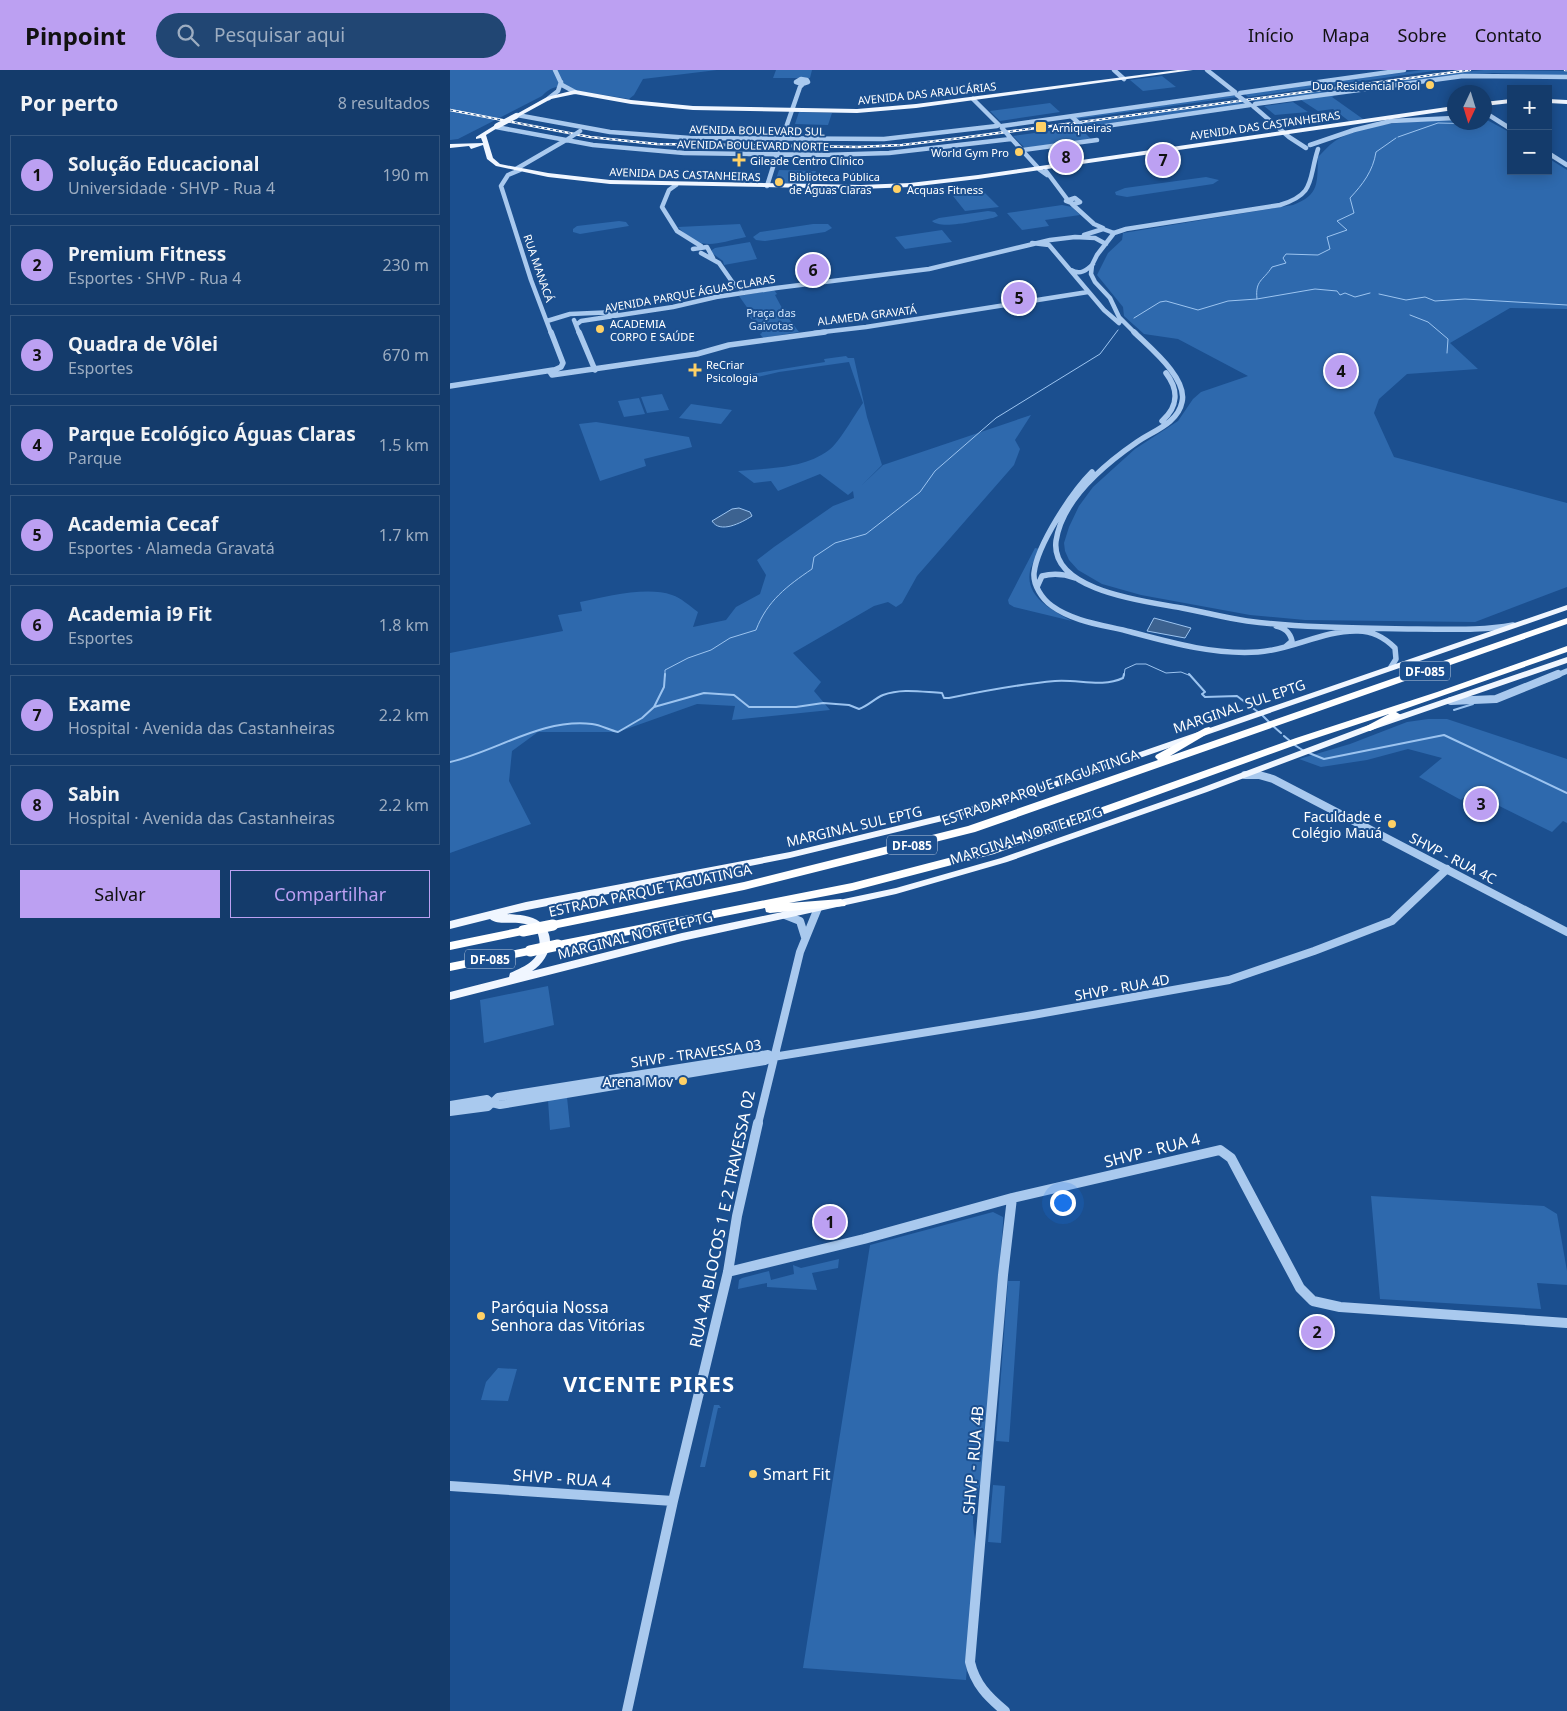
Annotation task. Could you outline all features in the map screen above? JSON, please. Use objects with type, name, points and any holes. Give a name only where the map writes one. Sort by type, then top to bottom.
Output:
[{"type":"highway","name":"ESTRADA PARQUE TAGUATINGA","points":[[450,946],[744,886],[971,829],[1567,621]]},
{"type":"highway","name":"DF-085","points":[[450,967],[852,887],[990,851],[1300,740],[1442,694],[1567,649]]},
{"type":"highway","points":[[1366,730],[1442,694]]},
{"type":"highway","points":[[1136,770],[1209,730]]},
{"type":"highway","points":[[709,915],[841,903]]},
{"type":"main road","name":"AVENIDA DAS ARAUCÁRIAS","points":[[575,92],[668,106],[793,110],[876,110],[1190,70]]},
{"type":"main road","points":[[470,146],[483,134],[548,98],[575,92]]},
{"type":"main road","points":[[1552,101],[1567,102]]},
{"type":"main road","points":[[1492,103],[1507,102]]},
{"type":"main road","name":"AVENIDA DAS CASTANHEIRAS","points":[[450,148],[470,146],[488,152],[494,163],[514,170],[668,187],[676,185],[852,187],[910,185],[1447,109]]},
{"type":"main road","points":[[483,134],[483,139],[488,146],[488,152]]},
{"type":"main road","name":"MARGINAL SUL EPTG","points":[[450,925],[526,906],[790,855],[921,824],[1053,785],[1567,607]]},
{"type":"main road","name":"MARGINAL NORTE EPTG","points":[[450,996],[495,986],[628,950],[896,890],[1004,860],[1567,660]]},
{"type":"main road","points":[[484,918],[512,918],[532,923],[538,926],[545,942],[546,950],[539,961],[522,973],[495,986]]},
{"type":"main road","points":[[450,920],[468,921]]},
{"type":"street","points":[[554,70],[566,88],[575,92]]},
{"type":"street","points":[[1114,70],[1124,79]]},
{"type":"street","points":[[1208,70],[1296,141],[1308,147],[1314,158]]},
{"type":"street","name":"AVENIDA BOULEVARD SUL","points":[[516,115],[586,128],[662,138],[781,141],[884,140],[1071,117],[1404,70]]},
{"type":"street","points":[[1083,127],[1463,76],[1567,77]]},
{"type":"street","points":[[767,186],[802,80]]},
{"type":"street","points":[[548,98],[558,91],[561,82]]},
{"type":"street","points":[[973,99],[1040,170],[1047,175],[1066,197],[1067,202],[1079,206],[1094,224],[1096,230]]},
{"type":"street","points":[[1023,150],[1097,140],[1071,117]]},
{"type":"street","points":[[1492,117],[1507,126]]},
{"type":"street","points":[[1308,147],[1354,130],[1392,121],[1447,118]]},
{"type":"street","name":"AVENIDA BOULEVARD NORTE","points":[[496,127],[566,140],[651,151],[889,153],[1010,137]]},
{"type":"street","points":[[514,170],[586,128]]},
{"type":"street","points":[[1094,224],[1110,230],[1126,229],[1280,205],[1294,201],[1301,197],[1309,188],[1314,158],[1319,149],[1333,138]]},
{"type":"street","points":[[1308,147],[1316,145],[1319,149]]},
{"type":"street","points":[[1552,156],[1567,165]]},
{"type":"street","name":"RUA MANACÁ","points":[[514,170],[502,180],[501,186],[563,363],[555,372]]},
{"type":"street","points":[[668,187],[662,207],[668,222],[674,231],[691,242],[708,248],[712,258]]},
{"type":"street","points":[[1066,197],[1080,200],[1079,206]]},
{"type":"street","name":"AVENIDA PARQUE ÁGUAS CLARAS","points":[[1074,237],[1096,230],[1110,230]]},
{"type":"street","points":[[1067,267],[1074,272],[1082,272],[1089,269],[1106,244],[1110,230]]},
{"type":"street","name":"AVENIDA PARQUE ÁGUAS CLARAS","points":[[546,319],[583,313],[655,308],[733,288],[742,289],[942,266],[1014,246],[1074,237],[1101,238],[1106,244]]},
{"type":"street","points":[[1049,245],[1054,240]]},
{"type":"street","points":[[691,242],[694,252],[712,258],[725,269],[733,288]]},
{"type":"street","points":[[1032,244],[1049,245],[1104,310],[1133,336],[1171,379],[1177,398],[1167,417],[1126,444],[1076,488],[1036,565],[1034,580],[1040,594],[1056,609],[1076,618],[1151,638],[1209,650],[1236,652],[1276,650],[1342,633],[1355,631],[1369,632],[1383,637],[1395,648],[1396,660],[1391,667]]},
{"type":"street","points":[[693,249],[701,246]]},
{"type":"street","points":[[700,253],[709,251]]},
{"type":"street","points":[[1093,263],[1091,273],[1097,284]]},
{"type":"street","name":"AVENIDA PARQUE ÁGUAS CLARAS","points":[[576,325],[586,320],[716,297],[776,288],[830,283],[908,270]]},
{"type":"street","points":[[1079,282],[1079,276],[1086,275],[1110,297],[1117,315],[1138,334],[1178,379],[1184,398],[1173,418],[1119,456],[1087,484],[1075,499],[1060,530],[1057,550],[1064,566],[1079,579]]},
{"type":"street","name":"ALAMEDA GRAVATÁ","points":[[555,372],[594,370],[697,354],[761,340],[835,329],[873,326],[1088,292]]},
{"type":"street","points":[[1096,300],[1109,307],[1112,304],[1110,297]]},
{"type":"street","points":[[583,313],[579,318],[586,320]]},
{"type":"street","points":[[563,316],[573,320],[576,325],[594,370]]},
{"type":"street","points":[[450,386],[555,372]]},
{"type":"street","points":[[450,390],[555,372]]},
{"type":"street","points":[[1037,587],[1042,576],[1064,574],[1112,593],[1280,627],[1292,636],[1292,641],[1288,646],[1276,650]]},
{"type":"street","points":[[1256,622],[1305,625],[1493,629],[1517,624]]},
{"type":"street","points":[[1451,701],[1494,700],[1567,671]]},
{"type":"street","points":[[1273,779],[1270,771],[1276,762]]},
{"type":"street","name":"SHVP - RUA 4C","points":[[1243,775],[1259,775],[1273,779],[1567,932]]},
{"type":"street","name":"SHVP - RUA 4D","points":[[772,1057],[1034,1015],[1230,980],[1392,921],[1447,869]]},
{"type":"street","name":"RUA 4A BLOCOS 1 E 2 TRAVESSA 02","points":[[627,1711],[673,1501],[728,1272],[737,1216],[772,1057],[805,939],[818,908]]},
{"type":"street","points":[[785,915],[799,919],[802,922],[805,939]]},
{"type":"street","name":"SHVP - TRAVESSA 03","points":[[450,1105],[487,1099],[500,1105],[765,1061],[772,1057]]},
{"type":"street","name":"SHVP - TRAVESSA 03","points":[[450,1112],[488,1107],[492,1102]]},
{"type":"street","name":"SHVP - RUA 4","points":[[728,1272],[856,1241],[1012,1198],[1220,1150],[1231,1158],[1300,1288],[1313,1301],[1340,1307],[1373,1310],[1567,1323]]},
{"type":"street","name":"SHVP - RUA 4B","points":[[1005,1711],[986,1697],[971,1671],[970,1662],[1003,1275],[1012,1198]]},
{"type":"street","name":"SHVP - RUA 4","points":[[450,1486],[673,1501]]},
{"type":"green space","points":[[450,70],[717,70],[643,79],[634,95],[629,99],[572,90],[560,86],[556,87],[458,139],[450,140]]},
{"type":"green space","points":[[776,70],[812,70],[810,78],[773,78]]},
{"type":"green space","points":[[1422,70],[1440,70],[1248,97],[1245,94]]},
{"type":"green space","points":[[1484,70],[1567,71],[1567,76],[1494,73],[1457,75],[1256,103],[1252,99],[1419,76]]},
{"type":"green space","points":[[1162,76],[1176,87],[1143,91],[1130,80]]},
{"type":"green space","points":[[1236,95],[1237,97],[1077,119],[1076,117]]},
{"type":"green space","points":[[1333,95],[1332,97],[1363,119],[1349,121],[1333,109],[1318,111],[1301,100]]},
{"type":"green space","points":[[1239,101],[1246,104],[1089,126],[1085,126],[1083,123]]},
{"type":"green space","points":[[1293,102],[1308,112],[1275,115],[1264,106]]},
{"type":"green space","points":[[1050,103],[1060,112],[1000,121],[990,111]]},
{"type":"green space","points":[[799,112],[832,113],[828,125],[795,124]]},
{"type":"green space","points":[[1447,120],[1447,130],[1492,130],[1492,123],[1507,131],[1507,175],[1552,175],[1552,161],[1567,170],[1567,309],[1510,308],[1450,343],[1478,369],[1407,374],[1379,399],[1374,413],[1394,457],[1567,503],[1567,587],[1475,622],[1305,620],[1250,615],[1141,595],[1102,584],[1078,570],[1069,560],[1064,543],[1079,506],[1093,487],[1135,449],[1178,421],[1193,399],[1201,392],[1248,376],[1178,339],[1144,334],[1124,316],[1123,307],[1097,275],[1108,253],[1122,240],[1123,233],[1293,205],[1302,201],[1313,192],[1317,181],[1318,157],[1330,145],[1338,139],[1361,130],[1374,126]]},
{"type":"green space","points":[[1079,127],[1091,139],[1025,148],[1013,136]]},
{"type":"green space","points":[[779,170],[816,171],[811,185],[774,185]]},
{"type":"green space","points":[[1206,177],[1219,180],[1213,184],[1127,197],[1116,195],[1115,192],[1125,188]]},
{"type":"green space","points":[[984,192],[999,207],[965,211],[953,196]]},
{"type":"green space","points":[[1062,205],[1072,207],[1080,215],[1045,220],[1049,226],[1022,230],[1007,213]]},
{"type":"green space","points":[[988,211],[995,212],[998,216],[952,225],[937,224],[932,221],[939,218]]},
{"type":"green space","points":[[619,221],[626,222],[629,226],[580,234],[573,232],[573,229],[577,226]]},
{"type":"green space","points":[[740,224],[746,237],[709,244],[694,240],[678,227]]},
{"type":"green space","points":[[813,224],[828,224],[832,228],[825,232],[765,241],[756,240],[753,237],[760,232]]},
{"type":"green space","points":[[942,230],[952,242],[905,249],[895,237]]},
{"type":"green space","points":[[750,242],[757,259],[724,265],[723,261],[712,253],[712,250],[715,248]]},
{"type":"green space","name":"Praça das Gaivotas","points":[[774,290],[782,308],[786,309],[789,314],[786,315],[799,332],[763,338],[756,320],[751,319],[748,314],[751,313],[739,296]]},
{"type":"green space","points":[[846,356],[854,358],[867,417],[882,465],[862,485],[883,465],[1031,415],[1015,440],[1020,449],[1014,465],[917,576],[902,603],[896,607],[888,602],[874,606],[793,653],[821,682],[814,691],[830,710],[732,720],[735,706],[697,704],[618,732],[538,732],[512,751],[509,781],[531,824],[450,853],[450,653],[563,631],[558,615],[582,611],[580,602],[626,593],[650,592],[675,596],[698,612],[693,627],[726,620],[736,607],[760,594],[766,575],[757,560],[833,506],[854,498],[853,491],[848,495],[820,474],[778,491],[771,481],[754,483],[738,471],[797,464],[819,456],[833,446],[863,403],[849,362],[779,372],[753,378],[745,375],[825,362],[824,359]]},
{"type":"green space","points":[[662,394],[669,410],[647,413],[641,397]]},
{"type":"green space","points":[[639,398],[645,414],[624,417],[618,401]]},
{"type":"green space","points":[[691,404],[732,410],[721,424],[679,418]]},
{"type":"green space","points":[[596,422],[689,437],[692,447],[644,459],[646,466],[600,481],[579,424]]},
{"type":"green space","points":[[1035,548],[1040,549],[1030,571],[1032,588],[1042,602],[1072,621],[1014,607],[1009,604],[1008,600]]},
{"type":"green space","points":[[1447,719],[1567,759],[1567,823],[1563,821],[1552,832],[1471,792],[1461,800],[1419,777],[1442,758],[1408,749],[1367,760],[1321,767],[1299,759],[1350,744],[1407,722]]},
{"type":"green space","points":[[1474,795],[1496,807],[1488,814],[1465,802]]},
{"type":"green space","points":[[548,986],[554,1025],[484,1043],[480,1000]]},
{"type":"green space","points":[[567,1097],[570,1127],[550,1130],[548,1100]]},
{"type":"green space","points":[[1371,1196],[1544,1206],[1557,1214],[1567,1271],[1567,1285],[1537,1283],[1541,1309],[1380,1299]]},
{"type":"green space","points":[[993,1212],[1003,1217],[1003,1223],[982,1481],[976,1495],[973,1511],[976,1543],[966,1680],[803,1668],[870,1245]]},
{"type":"green space","points":[[839,1259],[838,1268],[812,1273],[817,1290],[767,1287],[767,1283],[738,1289],[739,1280],[742,1278],[769,1271],[771,1280],[794,1274],[793,1265],[801,1268]]},
{"type":"green space","points":[[1008,1281],[1020,1281],[1009,1442],[996,1441]]},
{"type":"green space","points":[[498,1368],[517,1369],[508,1401],[481,1400],[486,1382]]},
{"type":"green space","points":[[714,1405],[719,1405],[721,1408],[718,1408],[705,1467],[700,1467]]},
{"type":"green space","points":[[993,1485],[1005,1486],[1001,1543],[988,1542]]},
{"type":"shaded area","points":[[739,508],[750,512],[752,516],[742,522],[725,527],[720,527],[712,521],[732,509]]},
{"type":"shaded area","points":[[1154,618],[1191,628],[1185,638],[1147,631]]},
{"type":"waterway","points":[[1398,137],[1438,123],[1447,123]]},
{"type":"waterway","points":[[1257,299],[1258,284],[1272,267],[1286,263],[1283,258],[1286,254],[1318,255],[1330,249],[1327,237],[1347,230],[1337,221],[1354,213],[1350,198],[1367,177],[1376,152],[1396,138]]},
{"type":"waterway","points":[[1257,299],[1315,289],[1337,291],[1340,295],[1345,293],[1355,297],[1370,293]]},
{"type":"waterway","points":[[1379,294],[1406,300],[1425,297],[1435,301],[1465,299],[1567,305]]},
{"type":"waterway","points":[[1134,318],[1160,302],[1166,301],[1198,310],[1228,301],[1257,299]]},
{"type":"waterway","points":[[1410,315],[1428,322],[1448,339],[1447,353]]},
{"type":"waterway","points":[[665,674],[665,670],[688,658],[711,650],[730,638],[756,630],[772,602],[812,569],[814,557],[835,543],[866,534],[920,492],[935,471],[996,418],[1100,354],[1118,330]]},
{"type":"waterway","points":[[1124,676],[1125,669],[1136,664],[1146,664],[1166,673],[1181,672],[1191,676]]},
{"type":"waterway","points":[[654,707],[664,687],[665,674]]},
{"type":"waterway","points":[[654,707],[704,693],[734,695],[749,707],[796,707],[823,703],[849,705],[859,709],[883,695],[897,692],[942,693],[944,698],[949,698],[1042,682],[1115,681],[1123,678],[1124,674]]},
{"type":"waterway","points":[[1191,676],[1205,692],[1202,694],[1205,697],[1237,696],[1258,712]]},
{"type":"waterway","points":[[1454,710],[1473,704]]},
{"type":"waterway","points":[[450,762],[468,757],[537,730],[555,726],[573,723],[592,724],[618,732],[642,718],[654,707]]},
{"type":"waterway","points":[[1262,715],[1269,722]]},
{"type":"waterway","points":[[1273,726],[1281,733]]},
{"type":"waterway","points":[[1309,753],[1324,759],[1444,735],[1567,793]]},
{"type":"waterway","points":[[1284,736],[1290,741]]},
{"type":"waterway","points":[[1293,744],[1304,751]]},
{"type":"railway","points":[[450,110],[590,137],[657,144],[858,147],[902,145],[961,138],[1470,70]]},
{"type":"place","name":"Duo Residencial Pool","points":[[1430,85]]},
{"type":"place","name":"Arniqueiras","points":[[1041,127]]},
{"type":"place","name":"World Gym Pro","points":[[1019,152]]},
{"type":"place","name":"Sabin","points":[[1066,157]]},
{"type":"place","name":"Gileade Centro Clínico","points":[[739,160]]},
{"type":"place","name":"Exame","points":[[1163,160]]},
{"type":"place","name":"Biblioteca Pública de Águas Claras","points":[[779,182]]},
{"type":"place","name":"Acquas Fitness","points":[[897,189]]},
{"type":"place","name":"Academia i9 Fit","points":[[813,270]]},
{"type":"place","name":"Academia Cecaf","points":[[1019,298]]},
{"type":"place","name":"ACADEMIA CORPO E SAÚDE","points":[[600,329]]},
{"type":"place","name":"ReCriar Psicologia","points":[[695,370]]},
{"type":"place","name":"Parque Ecológico Águas Claras","points":[[1341,371]]},
{"type":"place","name":"Quadra de Vôlei","points":[[1481,804]]},
{"type":"place","name":"Faculdade e Colégio Mauá","points":[[1392,824]]},
{"type":"place","name":"Arena Mov","points":[[683,1081]]},
{"type":"place","name":"Solução Educacional","points":[[830,1222]]},
{"type":"place","name":"Paróquia Nossa Senhora das Vitórias","points":[[481,1316]]},
{"type":"place","name":"Premium Fitness","points":[[1317,1332]]},
{"type":"place","name":"Smart Fit","points":[[753,1474]]},
{"type":"district","name":"VICENTE PIRES","points":[[649,1383]]}]
